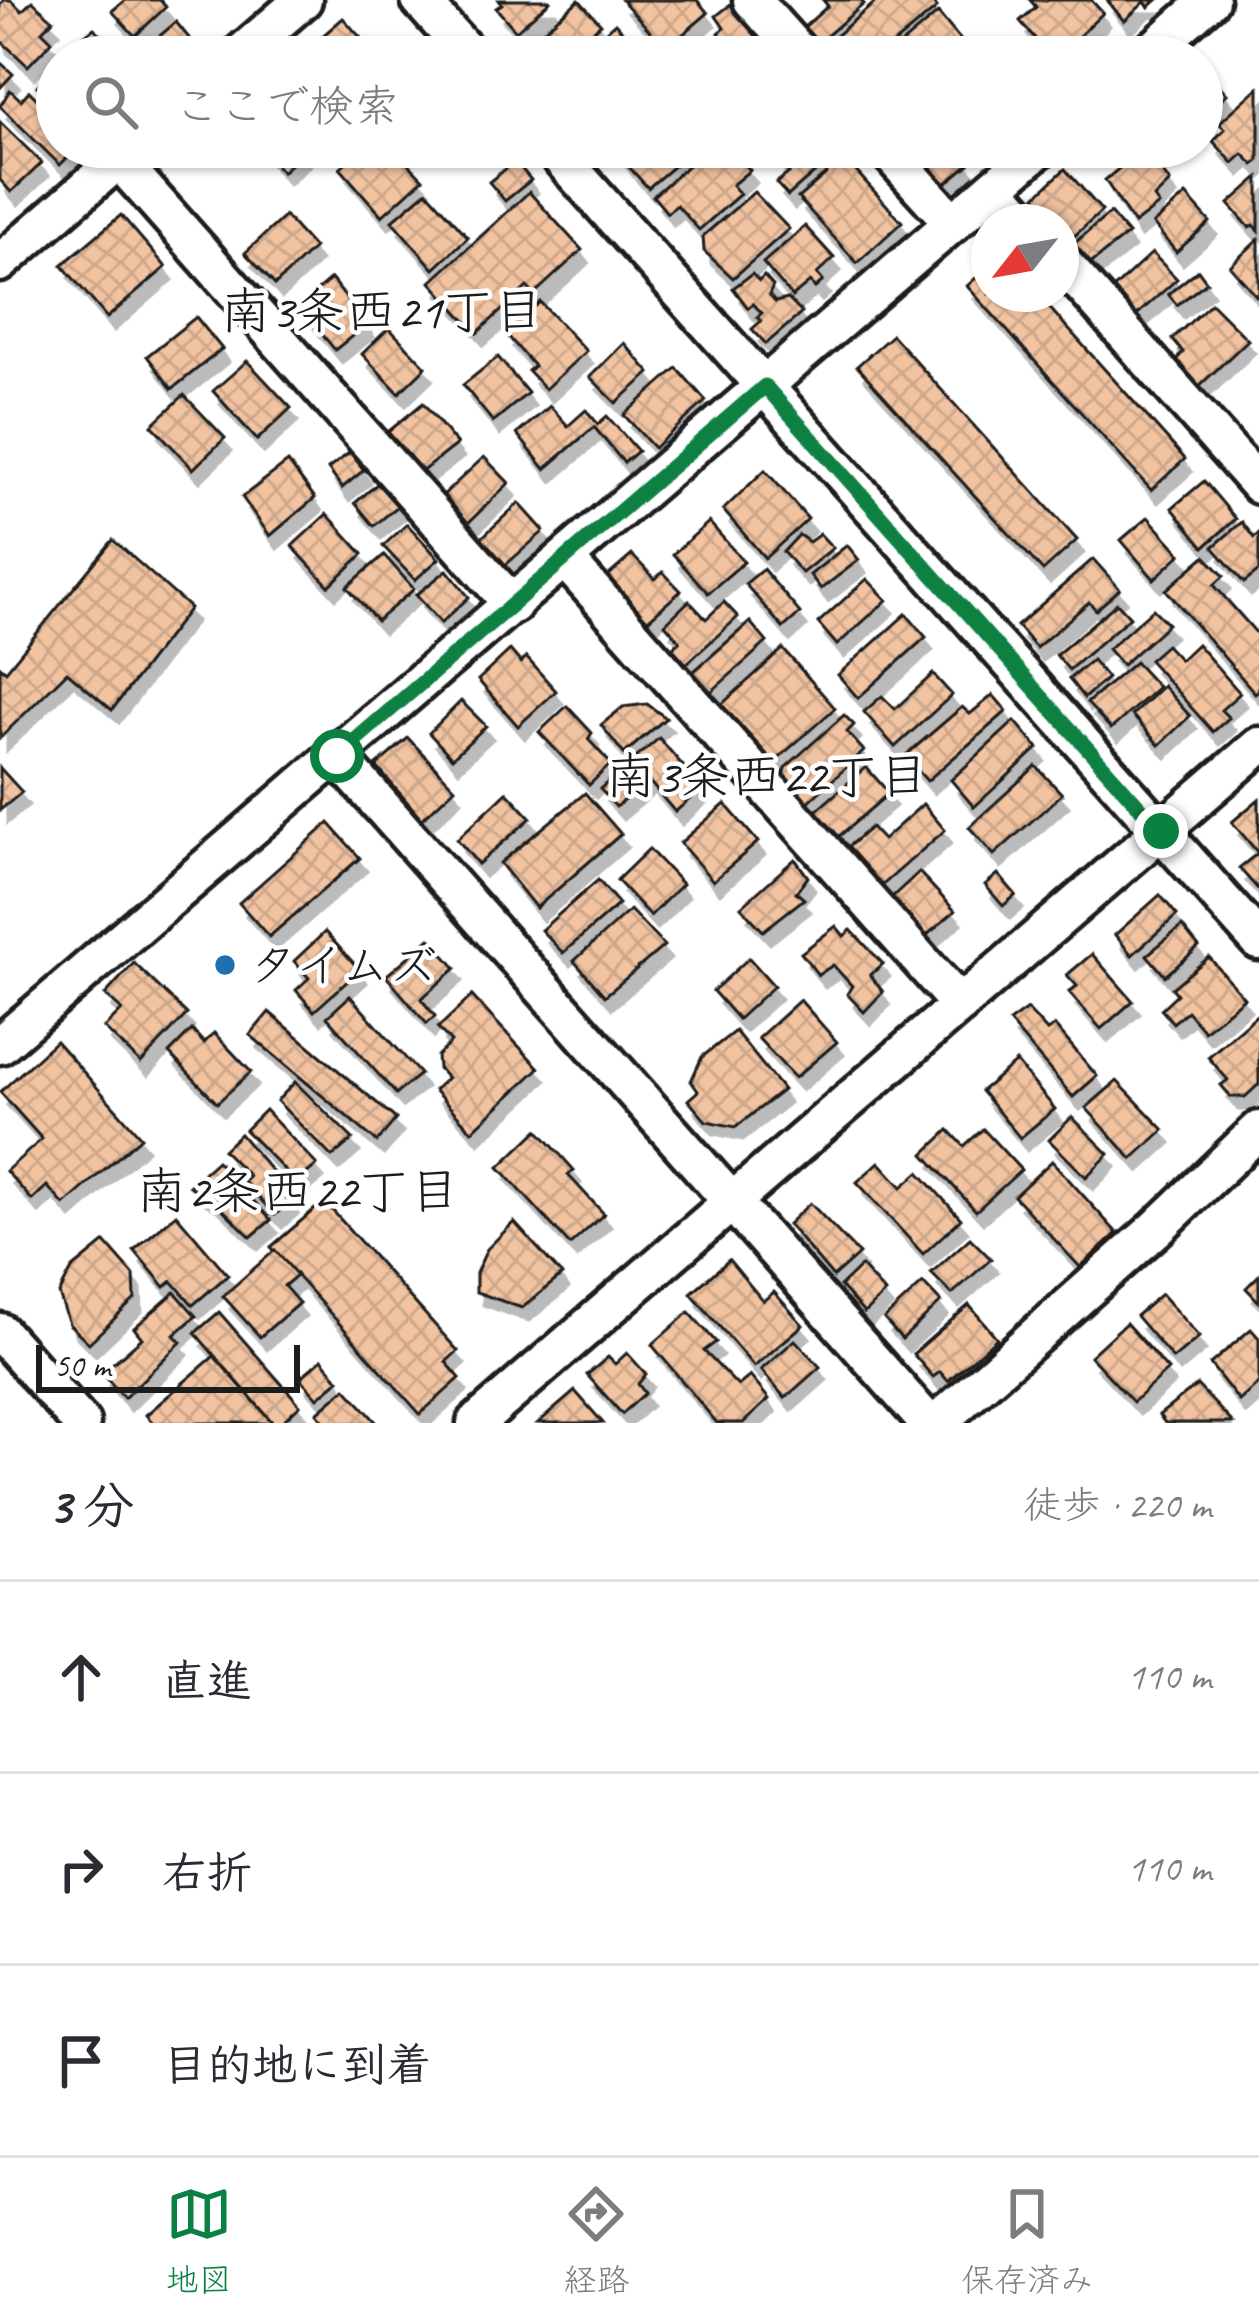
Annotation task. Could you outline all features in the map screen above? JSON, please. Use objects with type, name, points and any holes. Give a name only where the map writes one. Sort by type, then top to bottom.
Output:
[{"type":"street","points":[[261,36],[303,0]]},
{"type":"street","points":[[420,0],[452,36]]},
{"type":"street","points":[[752,0],[784,36]]},
{"type":"street","points":[[1168,36],[1210,0]]},
{"type":"street","points":[[0,263],[109,168]]},
{"type":"street","points":[[139,168],[513,605]]},
{"type":"street","points":[[570,168],[1259,941]]},
{"type":"street","points":[[903,168],[952,224]]},
{"type":"street","points":[[0,1045],[1017,168]]},
{"type":"street","points":[[995,187],[1010,204]]},
{"type":"street","points":[[1079,281],[1259,485]]},
{"type":"street","points":[[565,560],[960,1005]]},
{"type":"street","points":[[492,1418],[733,1202],[1259,746]]},
{"type":"street","points":[[337,756],[933,1423],[1157,1228],[1259,1130]]},
{"type":"street","points":[[0,1332],[81,1423]]},
{"type":"building","points":[[11,0],[22,11],[32,1],[53,20],[42,31],[47,36],[36,36],[36,58],[28,66],[0,40],[0,4]]},
{"type":"building","points":[[125,0],[160,0],[166,7],[135,36],[112,11]]},
{"type":"building","points":[[499,0],[550,1],[516,31],[496,8],[502,4]]},
{"type":"building","points":[[579,0],[601,24],[587,36],[536,36]]},
{"type":"building","points":[[622,0],[697,0],[708,13],[681,36],[654,36]]},
{"type":"building","points":[[823,0],[864,4],[827,36],[809,36],[803,28],[828,6]]},
{"type":"building","points":[[878,0],[931,0],[937,8],[903,36],[835,36]]},
{"type":"building","points":[[1030,0],[1091,0],[1103,13],[1079,36],[1033,36],[1020,21],[1036,7]]},
{"type":"building","points":[[1107,0],[1157,0],[1149,7],[1145,2],[1124,21]]},
{"type":"building","points":[[735,1],[762,32],[722,36],[724,28],[716,16]]},
{"type":"building","points":[[938,13],[957,36],[911,36]]},
{"type":"building","points":[[343,18],[359,36],[322,36]]},
{"type":"building","points":[[176,22],[187,36],[160,36]]},
{"type":"building","points":[[615,23],[627,36],[600,36]]},
{"type":"building","points":[[0,62],[13,74],[0,88]]},
{"type":"building","points":[[1259,87],[1259,160],[1254,165],[1243,154],[1233,163],[1223,152],[1223,119]]},
{"type":"building","points":[[10,90],[21,100],[29,91],[36,98],[36,141],[0,106]]},
{"type":"building","points":[[0,122],[36,157],[37,168],[11,192],[0,180]]},
{"type":"building","points":[[340,168],[412,168],[423,179],[382,216]]},
{"type":"building","points":[[506,168],[521,168],[531,180],[505,201],[489,182]]},
{"type":"building","points":[[630,168],[671,168],[648,188]]},
{"type":"building","points":[[685,168],[750,170],[732,185],[740,194],[699,230],[677,205],[667,213],[653,196]]},
{"type":"building","points":[[785,168],[820,168],[788,196],[776,183],[789,173]]},
{"type":"building","points":[[832,168],[853,168],[902,222],[857,263],[798,198]]},
{"type":"building","points":[[929,168],[964,168],[944,185]]},
{"type":"building","points":[[1120,168],[1159,168],[1170,182],[1154,198],[1159,205],[1134,224],[1105,180]]},
{"type":"building","points":[[1065,169],[1102,211],[1079,232],[1079,204],[1043,204],[1036,196]]},
{"type":"building","points":[[1259,177],[1259,231],[1254,225],[1249,227],[1229,204]]},
{"type":"building","points":[[427,191],[468,237],[434,269],[392,221]]},
{"type":"building","points":[[529,192],[582,250],[534,294],[527,287],[477,333],[431,282]]},
{"type":"building","points":[[754,192],[789,229],[733,278],[704,251],[703,236]]},
{"type":"building","points":[[1186,195],[1210,222],[1176,252],[1153,224]]},
{"type":"building","points":[[1110,213],[1128,234],[1088,266],[1079,255],[1079,239]]},
{"type":"building","points":[[121,215],[166,267],[107,318],[62,265]]},
{"type":"building","points":[[285,216],[314,248],[275,285],[245,253]]},
{"type":"building","points":[[805,226],[834,258],[817,274],[823,281],[815,288],[810,282],[792,297],[763,263]]},
{"type":"building","points":[[1259,239],[1259,299],[1230,266]]},
{"type":"building","points":[[1152,253],[1177,279],[1131,320],[1109,293]]},
{"type":"building","points":[[1198,270],[1207,282],[1177,305],[1168,294]]},
{"type":"building","points":[[752,274],[759,281],[764,276],[773,286],[769,295],[775,302],[788,299],[802,313],[766,344],[752,329],[762,313],[753,304],[748,308],[733,288]]},
{"type":"building","points":[[331,279],[367,324],[335,350],[299,306]]},
{"type":"building","points":[[540,302],[586,351],[545,389],[528,371],[534,366],[506,334]]},
{"type":"building","points":[[1211,303],[1248,340],[1196,389],[1182,374],[1186,370],[1177,359],[1183,352],[1172,339]]},
{"type":"building","points":[[990,312],[1053,312],[1185,459],[1151,490]]},
{"type":"building","points":[[196,317],[222,349],[172,389],[147,356]]},
{"type":"building","points":[[389,328],[426,367],[399,393],[362,354]]},
{"type":"building","points":[[892,335],[1077,540],[1043,571],[857,366]]},
{"type":"building","points":[[624,343],[650,373],[616,403],[590,377]]},
{"type":"building","points":[[498,357],[528,393],[493,422],[463,385]]},
{"type":"building","points":[[247,361],[291,408],[257,440],[213,391]]},
{"type":"building","points":[[677,368],[706,401],[654,448],[624,415]]},
{"type":"building","points":[[184,395],[225,438],[193,469],[152,425]]},
{"type":"building","points":[[423,403],[457,444],[416,476],[383,436]]},
{"type":"building","points":[[550,406],[568,426],[586,410],[598,424],[607,416],[638,451],[624,463],[594,427],[545,469],[517,434]]},
{"type":"building","points":[[350,452],[364,470],[342,488],[328,469]]},
{"type":"building","points":[[484,457],[509,483],[467,524],[441,497]]},
{"type":"building","points":[[288,462],[315,498],[270,536],[242,497]]},
{"type":"building","points":[[765,470],[808,519],[765,558],[723,510]]},
{"type":"building","points":[[1204,481],[1236,519],[1204,547],[1172,508]]},
{"type":"building","points":[[378,483],[398,506],[374,526],[355,503]]},
{"type":"building","points":[[519,503],[544,531],[500,570],[476,543]]},
{"type":"building","points":[[327,514],[363,554],[329,586],[292,546]]},
{"type":"building","points":[[1148,517],[1181,554],[1154,579],[1121,540]]},
{"type":"building","points":[[709,522],[744,562],[708,593],[673,554]]},
{"type":"building","points":[[1242,522],[1254,538],[1259,533],[1259,571],[1244,583],[1213,547]]},
{"type":"building","points":[[407,524],[439,559],[415,580],[383,546]]},
{"type":"building","points":[[820,534],[833,548],[802,573],[783,552],[799,535],[809,542]]},
{"type":"building","points":[[113,540],[190,608],[112,710],[67,672],[0,738],[0,666],[6,671]]},
{"type":"building","points":[[847,545],[859,560],[821,589],[810,575]]},
{"type":"building","points":[[384,555],[414,589],[377,621],[347,587]]},
{"type":"building","points":[[632,555],[655,579],[663,572],[681,591],[640,627],[601,582]]},
{"type":"building","points":[[1205,556],[1224,576],[1214,585],[1259,636],[1259,690],[1255,693],[1166,590]]},
{"type":"building","points":[[1093,559],[1120,589],[1096,610],[1089,602],[1036,648],[1017,626]]},
{"type":"building","points":[[763,569],[800,613],[783,628],[745,584]]},
{"type":"building","points":[[447,570],[469,597],[441,623],[416,595]]},
{"type":"building","points":[[867,579],[887,600],[837,645],[818,623]]},
{"type":"building","points":[[689,601],[706,619],[724,602],[738,617],[686,664],[672,648],[680,641],[665,624]]},
{"type":"building","points":[[1117,603],[1130,617],[1069,670],[1056,655]]},
{"type":"building","points":[[1153,609],[1168,624],[1122,665],[1108,649]]},
{"type":"building","points":[[906,614],[926,637],[858,698],[838,675]]},
{"type":"building","points":[[750,622],[767,642],[711,692],[693,672]]},
{"type":"building","points":[[1197,644],[1240,693],[1221,710],[1229,718],[1213,732],[1149,660],[1166,645],[1180,660]]},
{"type":"building","points":[[783,649],[835,708],[774,762],[721,705]]},
{"type":"building","points":[[510,650],[521,663],[526,657],[556,691],[518,726],[478,680]]},
{"type":"building","points":[[1092,660],[1107,678],[1084,698],[1069,679]]},
{"type":"building","points":[[1135,662],[1158,687],[1111,729],[1087,703]]},
{"type":"building","points":[[933,674],[952,695],[895,747],[864,712],[882,696],[895,709]]},
{"type":"building","points":[[1163,686],[1190,716],[1159,745],[1132,715]]},
{"type":"building","points":[[993,695],[1007,711],[927,781],[905,756],[962,707],[970,714]]},
{"type":"building","points":[[461,701],[486,726],[452,758],[429,733]]},
{"type":"building","points":[[647,704],[666,718],[624,754],[601,725],[623,707]]},
{"type":"building","points":[[567,706],[611,764],[589,785],[539,732]]},
{"type":"building","points":[[844,715],[854,725],[847,732],[864,751],[804,806],[782,782],[785,768]]},
{"type":"building","points":[[1015,721],[1038,748],[974,807],[951,780]]},
{"type":"building","points":[[408,738],[455,788],[422,819],[376,766]]},
{"type":"building","points":[[659,738],[702,788],[675,812],[648,780],[616,807],[600,789]]},
{"type":"building","points":[[1036,766],[1062,794],[994,855],[969,827]]},
{"type":"building","points":[[866,767],[889,793],[837,838],[815,812]]},
{"type":"building","points":[[0,768],[22,792],[0,810]]},
{"type":"building","points":[[507,792],[531,818],[478,864],[457,839]]},
{"type":"building","points":[[585,793],[621,834],[536,908],[500,863]]},
{"type":"building","points":[[1259,799],[1258,889],[1239,868],[1258,853],[1232,822]]},
{"type":"building","points":[[725,804],[758,842],[713,881],[680,843]]},
{"type":"building","points":[[923,804],[945,830],[877,890],[843,851],[871,827],[883,840]]},
{"type":"building","points":[[329,823],[360,858],[269,937],[239,903]]},
{"type":"building","points":[[649,849],[682,884],[650,916],[617,880]]},
{"type":"building","points":[[795,859],[808,877],[796,892],[804,899],[763,931],[741,907]]},
{"type":"building","points":[[919,872],[955,911],[925,937],[890,899]]},
{"type":"building","points":[[998,874],[1016,895],[1003,906],[985,885]]},
{"type":"building","points":[[598,880],[619,904],[563,953],[541,930]]},
{"type":"building","points":[[1160,895],[1177,915],[1132,955],[1115,935]]},
{"type":"building","points":[[630,910],[664,946],[605,996],[574,961]]},
{"type":"building","points":[[836,926],[844,936],[851,930],[883,964],[870,975],[883,992],[864,1012],[847,994],[852,986],[833,965],[818,975],[801,953]]},
{"type":"building","points":[[1182,926],[1199,947],[1165,976],[1147,955]]},
{"type":"building","points":[[325,932],[360,970],[314,1011],[296,990],[309,978],[294,961]]},
{"type":"building","points":[[430,938],[456,968],[421,999],[435,1016],[427,1024],[386,976]]},
{"type":"building","points":[[1092,954],[1133,1001],[1101,1029],[1069,992],[1077,986],[1067,975]]},
{"type":"building","points":[[1209,957],[1244,998],[1204,1031],[1187,1011],[1173,1023],[1161,1009],[1177,994],[1172,988]]},
{"type":"building","points":[[749,958],[774,986],[738,1019],[713,991]]},
{"type":"building","points":[[134,963],[187,1014],[141,1063],[104,1028],[122,1010],[105,995]]},
{"type":"building","points":[[350,996],[420,1074],[396,1094],[327,1017]]},
{"type":"building","points":[[472,996],[539,1068],[472,1131],[434,1090],[447,1078],[438,1068],[437,1056],[451,1042],[438,1028]]},
{"type":"building","points":[[800,1000],[837,1042],[795,1078],[758,1038]]},
{"type":"building","points":[[1027,1009],[1047,1031],[1055,1026],[1097,1076],[1073,1097],[1009,1022]]},
{"type":"building","points":[[269,1012],[396,1119],[377,1142],[250,1035]]},
{"type":"building","points":[[1259,1013],[1259,1084],[1245,1097],[1231,1097],[1221,1085],[1228,1080],[1208,1057]]},
{"type":"building","points":[[192,1030],[204,1043],[214,1033],[251,1072],[217,1103],[169,1053]]},
{"type":"building","points":[[735,1031],[783,1090],[736,1127],[706,1121],[688,1100],[698,1091],[691,1081],[702,1057]]},
{"type":"building","points":[[56,1041],[141,1137],[64,1205],[47,1186],[32,1200],[6,1171],[42,1139],[0,1092]]},
{"type":"building","points":[[1016,1062],[1055,1109],[1020,1138],[981,1091]]},
{"type":"building","points":[[1117,1081],[1164,1130],[1132,1159],[1086,1108]]},
{"type":"building","points":[[295,1082],[353,1139],[332,1157],[277,1101]]},
{"type":"building","points":[[265,1110],[317,1165],[296,1182],[245,1130]]},
{"type":"building","points":[[1072,1117],[1109,1154],[1086,1177],[1049,1140]]},
{"type":"building","points":[[983,1129],[1021,1170],[976,1211],[924,1154],[949,1130],[964,1146]]},
{"type":"building","points":[[538,1130],[574,1170],[568,1175],[604,1214],[570,1245],[499,1167]]},
{"type":"building","points":[[240,1134],[281,1182],[275,1188],[291,1201],[275,1215],[244,1182],[249,1176],[223,1150]]},
{"type":"building","points":[[217,1161],[271,1220],[251,1237],[212,1199],[189,1186]]},
{"type":"building","points":[[1052,1161],[1117,1233],[1080,1267],[1014,1196]]},
{"type":"building","points":[[879,1162],[902,1187],[919,1172],[961,1219],[923,1254],[857,1182]]},
{"type":"building","points":[[324,1201],[458,1351],[446,1362],[460,1378],[420,1414],[271,1247]]},
{"type":"building","points":[[810,1203],[859,1254],[833,1277],[788,1224]]},
{"type":"building","points":[[176,1214],[228,1275],[193,1305],[172,1281],[165,1287],[134,1250]]},
{"type":"building","points":[[514,1222],[562,1275],[522,1308],[476,1292],[476,1273],[487,1249]]},
{"type":"building","points":[[970,1238],[991,1259],[952,1294],[931,1273]]},
{"type":"building","points":[[105,1242],[134,1275],[135,1299],[89,1343],[69,1324],[59,1294],[72,1269]]},
{"type":"building","points":[[275,1250],[297,1275],[284,1286],[299,1303],[260,1337],[223,1296]]},
{"type":"building","points":[[729,1260],[763,1301],[774,1292],[803,1325],[754,1367],[691,1293]]},
{"type":"building","points":[[861,1266],[885,1293],[864,1313],[840,1286]]},
{"type":"building","points":[[1259,1275],[1259,1302],[1246,1288]]},
{"type":"building","points":[[923,1283],[941,1302],[902,1339],[884,1319]]},
{"type":"building","points":[[175,1292],[196,1316],[174,1335],[181,1342],[124,1398],[102,1373],[142,1338],[134,1328]]},
{"type":"building","points":[[1161,1294],[1199,1337],[1173,1359],[1136,1316]]},
{"type":"building","points":[[969,1305],[997,1338],[948,1381],[940,1372],[933,1377],[913,1354]]},
{"type":"building","points":[[219,1312],[300,1405],[281,1423],[273,1423],[195,1333]]},
{"type":"building","points":[[689,1312],[716,1342],[704,1351],[738,1386],[750,1376],[769,1399],[743,1423],[717,1423],[652,1345]]},
{"type":"building","points":[[1126,1323],[1168,1370],[1133,1402],[1090,1356]]},
{"type":"building","points":[[1251,1329],[1259,1338],[1259,1383],[1239,1401],[1210,1364]]},
{"type":"building","points":[[795,1340],[820,1367],[785,1398],[761,1370]]},
{"type":"building","points":[[627,1353],[646,1374],[638,1384],[645,1393],[622,1414],[587,1375],[608,1357],[615,1364]]},
{"type":"building","points":[[214,1356],[273,1423],[153,1423],[146,1415]]},
{"type":"building","points":[[322,1359],[339,1380],[318,1398],[300,1378]]},
{"type":"building","points":[[1197,1385],[1233,1423],[1165,1423],[1159,1415]]},
{"type":"building","points":[[346,1388],[377,1423],[326,1423],[317,1413]]},
{"type":"building","points":[[575,1391],[603,1423],[538,1423]]},
{"type":"place","name":"タイムズ","points":[[225,965]]},
{"type":"district","name":"南3条西21丁目","points":[[382,311]]},
{"type":"district","name":"南3条西22丁目","points":[[767,776]]},
{"type":"district","name":"南2条西22丁目","points":[[298,1191]]},
{"type":"route","points":[[337,756],[765,386],[1161,831]]}]
